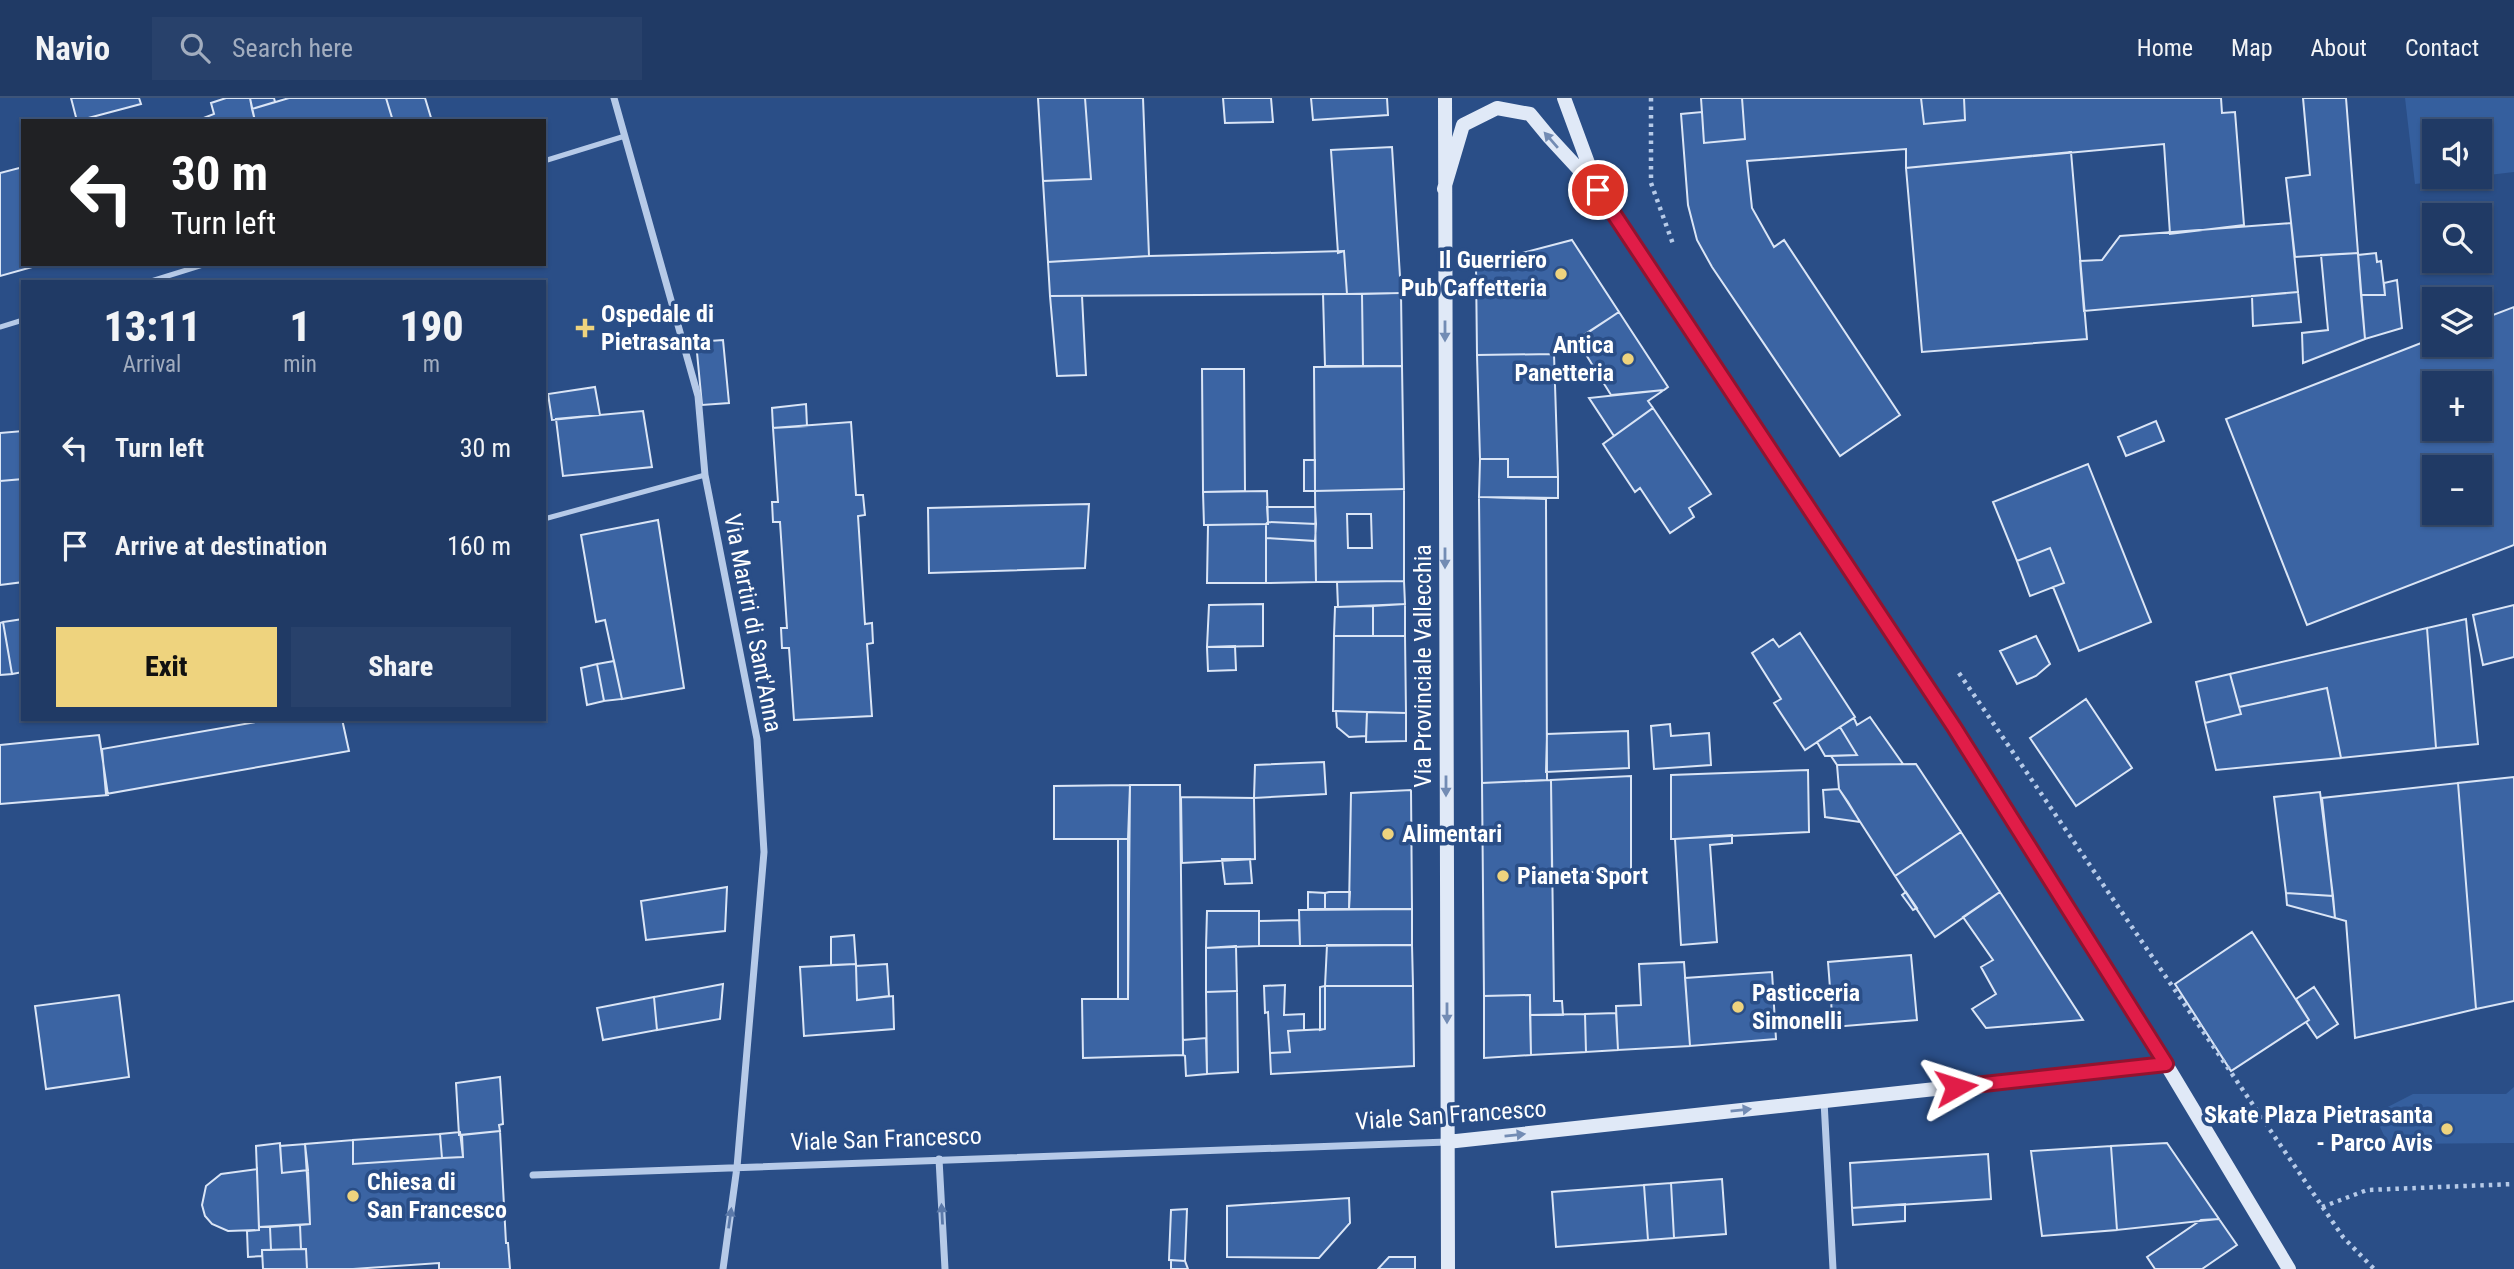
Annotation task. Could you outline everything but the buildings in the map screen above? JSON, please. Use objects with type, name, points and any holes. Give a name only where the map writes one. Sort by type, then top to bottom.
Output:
[{"type":"main road","name":"Via Provinciale Vallecchia","points":[[1445,98],[1448,1269]]},
{"type":"main road","points":[[1564,98],[1598,190]]},
{"type":"main road","points":[[1444,189],[1463,125],[1497,108],[1530,114],[1598,190],[1954,727],[2166,1064],[2289,1269]]},
{"type":"main road","name":"Viale San Francesco","points":[[1447,1142],[2166,1064]]},
{"type":"street","name":"Via Martiri di Sant'Anna","points":[[614,98],[698,396],[705,475],[757,739],[764,852],[737,1167],[723,1269]]},
{"type":"street","points":[[1824,1101],[1833,1269]]},
{"type":"street","name":"Viale San Francesco","points":[[533,1175],[1447,1142]]},
{"type":"street","points":[[939,1159],[945,1269]]},
{"type":"lane","points":[[546,160],[625,136]]},
{"type":"lane","points":[[154,280],[200,266]]},
{"type":"lane","points":[[0,327],[21,321]]},
{"type":"lane","points":[[546,518],[705,475]]},
{"type":"path","points":[[1651,98],[1651,183],[1676,253]]},
{"type":"path","points":[[1952,664],[2322,1207],[2343,1237],[2374,1269]]},
{"type":"path","points":[[2322,1207],[2367,1190],[2514,1184]]},
{"type":"shaded area","points":[[2405,98],[2514,98],[2514,172],[2492,175],[2492,119],[2422,119],[2422,183],[2415,184]]},
{"type":"shaded area","name":"Skate Plaza Pietrasanta - Parco Avis","points":[[2514,1087],[2514,1143],[2388,1144],[2374,1114],[2413,1094],[2506,1094]]},
{"type":"place","name":"Il Guerriero Pub Caffetteria","points":[[1561,274]]},
{"type":"place","name":"Ospedale di Pietrasanta","points":[[585,328]]},
{"type":"place","name":"Antica Panetteria","points":[[1628,359]]},
{"type":"place","name":"Alimentari","points":[[1388,834]]},
{"type":"place","name":"Pianeta Sport","points":[[1503,876]]},
{"type":"place","name":"Pasticceria Simonelli","points":[[1738,1007]]},
{"type":"place","name":"Skate Plaza Pietrasanta - Parco Avis","points":[[2447,1129]]},
{"type":"place","name":"Chiesa di San Francesco","points":[[353,1196]]},
{"type":"route","points":[[1598,190],[1954,727],[2166,1064],[1956,1087]]}]
